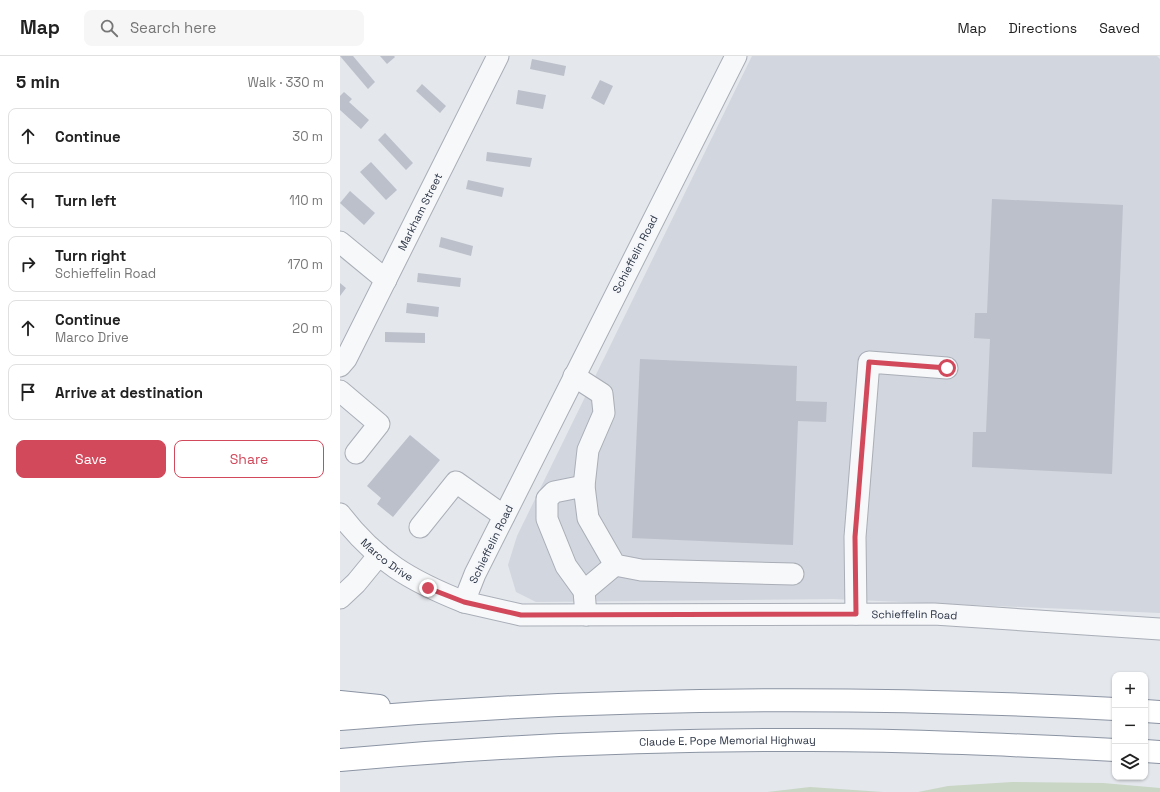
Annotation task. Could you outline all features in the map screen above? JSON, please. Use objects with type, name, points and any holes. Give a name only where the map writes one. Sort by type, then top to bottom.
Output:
[{"type":"highway","points":[[340,719],[448,711],[563,705],[721,700],[886,700],[1023,704],[1112,709]]},
{"type":"highway","points":[[340,702],[448,711]]},
{"type":"highway","points":[[1148,711],[1160,712]]},
{"type":"highway","name":"Claude E. Pope Memorial Highway","points":[[340,760],[568,745],[809,740],[899,741],[1112,750]]},
{"type":"highway","points":[[1148,751],[1160,752]]},
{"type":"street","name":"Markham Street","points":[[340,366],[346,359],[498,56]]},
{"type":"street","name":"Schieffelin Road","points":[[736,56],[475,574],[464,602],[521,615],[934,614],[1160,629]]},
{"type":"street","points":[[340,242],[386,280]]},
{"type":"street","points":[[856,614],[855,537],[869,362],[947,368]]},
{"type":"street","points":[[574,376],[602,394],[604,413],[588,450],[584,486],[588,518],[615,565],[641,570],[793,574]]},
{"type":"street","points":[[340,391],[379,424],[356,453]]},
{"type":"street","points":[[420,527],[456,482],[504,516]]},
{"type":"street","points":[[584,486],[554,492],[547,499],[547,519],[566,566],[584,591],[586,615]]},
{"type":"street","name":"Marco Drive","points":[[340,514],[349,526],[388,563],[428,588],[464,602]]},
{"type":"street","points":[[341,596],[356,583],[379,555]]},
{"type":"street","points":[[584,591],[615,565]]},
{"type":"shaded area","points":[[752,56],[1157,56],[1160,59],[1160,613],[833,599],[536,602],[516,592],[508,565],[517,536]]},
{"type":"green space","points":[[1012,782],[1103,783],[1160,788],[1160,792],[918,792],[948,786]]},
{"type":"green space","points":[[810,787],[883,792],[767,792]]},
{"type":"building","points":[[340,56],[353,56],[375,82],[368,89]]},
{"type":"building","points":[[380,56],[394,56],[395,57],[387,64]]},
{"type":"building","points":[[532,59],[566,66],[564,76],[530,69]]},
{"type":"building","points":[[600,80],[613,86],[604,105],[591,98]]},
{"type":"building","points":[[422,84],[446,106],[440,113],[416,91]]},
{"type":"building","points":[[518,90],[546,95],[543,109],[516,104]]},
{"type":"building","points":[[344,92],[352,99],[349,102],[369,120],[361,129],[340,110],[340,96]]},
{"type":"building","points":[[385,133],[413,163],[406,170],[378,140]]},
{"type":"building","points":[[487,152],[532,158],[530,167],[486,161]]},
{"type":"building","points":[[371,162],[397,190],[386,200],[360,172]]},
{"type":"building","points":[[468,180],[504,188],[502,197],[466,189]]},
{"type":"building","points":[[350,191],[375,213],[364,225],[340,203]]},
{"type":"building","points":[[992,199],[1123,205],[1112,474],[972,467],[973,432],[986,432],[990,339],[974,338],[975,313],[987,313]]},
{"type":"building","points":[[441,237],[473,246],[471,256],[439,247]]},
{"type":"building","points":[[418,273],[461,278],[460,287],[417,282]]},
{"type":"building","points":[[340,283],[346,288],[340,296]]},
{"type":"building","points":[[407,303],[439,307],[438,317],[406,313]]},
{"type":"building","points":[[385,332],[425,333],[425,343],[385,342]]},
{"type":"building","points":[[640,359],[797,366],[796,401],[827,402],[826,422],[798,421],[793,545],[632,538]]},
{"type":"building","points":[[410,435],[440,460],[393,517],[377,504],[381,498],[367,486]]},
{"type":"route","points":[[428,588],[464,602],[489,609],[521,615],[856,614],[855,537],[869,362],[947,368]]}]
